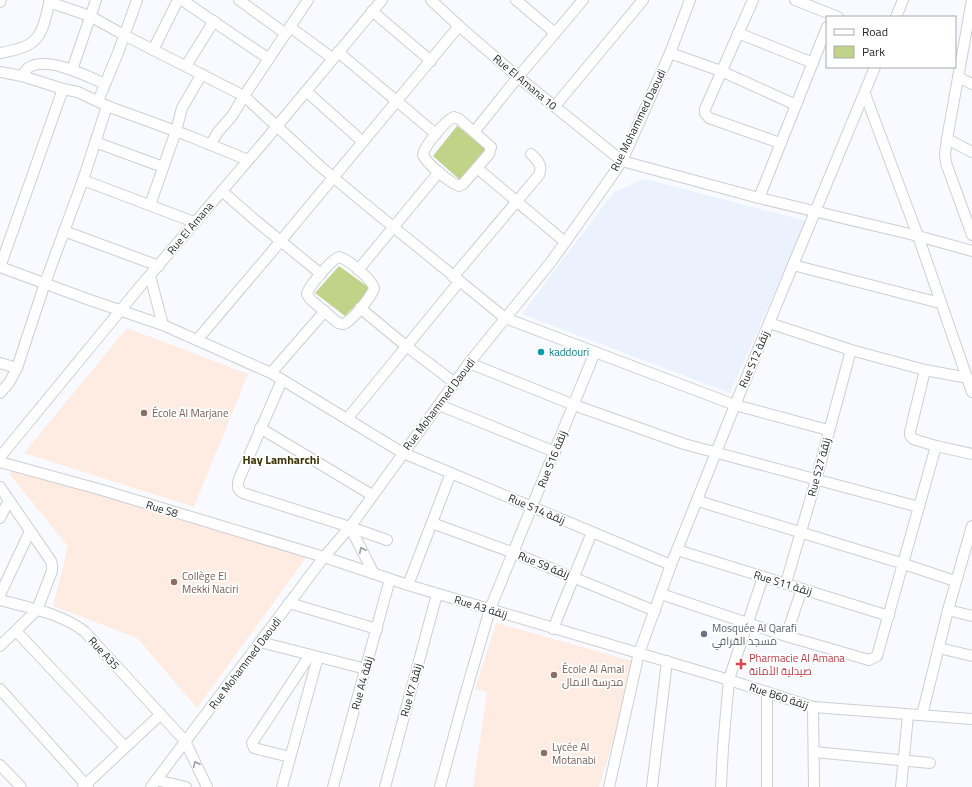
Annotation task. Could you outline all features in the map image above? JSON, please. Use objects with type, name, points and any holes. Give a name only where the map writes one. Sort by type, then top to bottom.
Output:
[{"type":"street","points":[[72,70],[96,0]]},
{"type":"street","points":[[0,393],[9,383],[17,368],[45,284],[83,180],[95,142],[103,104],[105,84],[136,0]]},
{"type":"street","points":[[153,50],[178,0]]},
{"type":"street","points":[[182,0],[269,59]]},
{"type":"street","points":[[239,0],[288,30],[335,55],[397,101],[436,134]]},
{"type":"street","points":[[210,145],[218,132],[232,116],[308,0]]},
{"type":"street","name":"Rue El Amana","points":[[0,457],[194,222],[222,191],[382,0]]},
{"type":"street","name":"Rue El Amana 10","points":[[430,0],[518,76],[622,161]]},
{"type":"street","points":[[516,0],[556,33]]},
{"type":"street","points":[[474,132],[518,76],[583,0]]},
{"type":"street","points":[[555,106],[643,0]]},
{"type":"street","name":"Rue Mohammed Daoudi","points":[[154,784],[324,557],[350,527],[469,363],[551,262],[622,161],[670,53],[690,0]]},
{"type":"street","points":[[753,0],[705,109],[706,115],[708,118],[780,144]]},
{"type":"street","points":[[795,0],[834,16]]},
{"type":"street","points":[[896,16],[903,0]]},
{"type":"street","points":[[972,0],[969,33],[958,76],[945,154],[946,163],[972,235]]},
{"type":"street","points":[[0,53],[24,48],[33,43],[44,25],[50,1],[90,16],[244,96],[333,177],[456,280],[505,318],[735,405],[828,430]]},
{"type":"street","points":[[372,11],[431,61]]},
{"type":"street","points":[[186,66],[214,21]]},
{"type":"street","points":[[197,340],[459,26]]},
{"type":"street","points":[[758,198],[826,30]]},
{"type":"street","points":[[738,34],[813,62]]},
{"type":"street","points":[[670,53],[721,71],[796,105]]},
{"type":"street","points":[[22,76],[28,68],[41,64],[72,70],[105,84]]},
{"type":"street","name":"Rue S12 زنقة","points":[[609,787],[639,653],[671,565],[698,501],[735,405],[875,68]]},
{"type":"street","points":[[0,72],[22,76],[63,89],[78,92],[103,104],[248,160]]},
{"type":"street","points":[[150,206],[176,131],[182,108],[202,74]]},
{"type":"street","points":[[958,76],[972,84]]},
{"type":"street","points":[[0,267],[63,89]]},
{"type":"street","points":[[306,91],[363,142]]},
{"type":"street","points":[[865,94],[918,236],[972,392]]},
{"type":"street","points":[[454,117],[459,119],[474,132],[491,148],[489,154],[461,186],[456,185],[426,160],[423,155],[424,151],[436,134],[449,120],[454,117]]},
{"type":"street","points":[[947,139],[972,152]]},
{"type":"street","points":[[95,142],[163,167]]},
{"type":"street","points":[[347,418],[406,346],[539,175],[541,170],[540,165],[531,154]]},
{"type":"street","points":[[622,161],[815,213],[918,236],[972,251]]},
{"type":"street","points":[[477,168],[565,242]]},
{"type":"street","points":[[358,270],[440,172]]},
{"type":"street","points":[[83,180],[194,222]]},
{"type":"street","points":[[222,191],[321,274]]},
{"type":"street","points":[[64,232],[159,266]]},
{"type":"street","points":[[339,257],[358,270],[371,282],[374,289],[349,321],[344,324],[338,323],[310,299],[307,294],[308,290],[334,260],[339,257]]},
{"type":"street","points":[[793,265],[940,303]]},
{"type":"street","name":"Rue S14 زنقة","points":[[0,267],[163,325],[197,340],[271,373],[403,453],[671,565]]},
{"type":"street","points":[[150,276],[163,325]]},
{"type":"street","points":[[360,308],[406,346],[455,382]]},
{"type":"street","points":[[271,373],[325,311]]},
{"type":"street","points":[[769,323],[851,350],[925,370],[968,378]]},
{"type":"street","name":"Rue S27 زنقة","points":[[786,583],[816,480],[828,430],[851,350]]},
{"type":"street","name":"Rue S16 زنقة","points":[[440,787],[490,609],[595,352]]},
{"type":"street","points":[[0,362],[17,368]]},
{"type":"street","points":[[469,363],[574,405],[684,444],[919,507]]},
{"type":"street","points":[[925,370],[910,435],[913,439],[972,454]]},
{"type":"street","points":[[282,380],[260,428],[239,480],[239,490],[242,493],[387,540]]},
{"type":"street","points":[[439,405],[555,452]]},
{"type":"street","points":[[260,428],[372,495]]},
{"type":"street","points":[[661,594],[786,636],[869,660],[877,656],[936,446]]},
{"type":"street","name":"Rue S8","points":[[0,462],[102,490],[324,557]]},
{"type":"street","points":[[408,585],[451,473]]},
{"type":"street","points":[[0,487],[51,561],[52,565],[52,571],[37,610],[0,646]]},
{"type":"street","points":[[0,518],[9,500]]},
{"type":"street","points":[[698,501],[956,581]]},
{"type":"street","name":"Rue S9 زنقة","points":[[432,523],[514,553],[655,611]]},
{"type":"street","points":[[922,715],[956,581],[969,546],[972,526]]},
{"type":"street","points":[[350,527],[374,574]]},
{"type":"street","points":[[0,595],[30,531]]},
{"type":"street","points":[[553,629],[592,532]]},
{"type":"street","name":"Rue S11 زنقة","points":[[677,550],[889,616]]},
{"type":"street","name":"Rue A3 زنقة","points":[[324,557],[437,594],[639,653]]},
{"type":"street","points":[[721,787],[728,679],[763,577]]},
{"type":"street","name":"Rue A4 زنقة","points":[[333,787],[390,579]]},
{"type":"street","points":[[786,636],[802,589]]},
{"type":"street","name":"Rue K7 زنقة","points":[[385,787],[437,594]]},
{"type":"street","name":"Rue A35","points":[[0,600],[37,610],[75,624],[80,628],[185,741],[207,787]]},
{"type":"street","points":[[289,603],[377,629]]},
{"type":"street","points":[[948,610],[972,616]]},
{"type":"street","points":[[16,631],[125,747]]},
{"type":"street","points":[[260,642],[366,669]]},
{"type":"street","points":[[939,648],[972,656]]},
{"type":"street","name":"Rue B60 زنقة","points":[[639,653],[728,679],[813,707],[972,719]]},
{"type":"street","points":[[290,757],[254,748],[252,743],[314,656]]},
{"type":"street","points":[[282,787],[314,656]]},
{"type":"street","points":[[652,787],[667,662]]},
{"type":"street","points":[[0,689],[85,786],[161,714]]},
{"type":"street","points":[[767,692],[767,787]]},
{"type":"street","points":[[813,707],[814,787]]},
{"type":"street","points":[[901,787],[908,715]]},
{"type":"street","points":[[814,752],[930,763]]},
{"type":"street","points":[[0,765],[21,787]]},
{"type":"street","points":[[154,784],[186,787]]},
{"type":"shaded area","points":[[645,179],[806,221],[730,393],[522,314],[614,192]]},
{"type":"shaded area","name":"École Al Marjane","points":[[127,328],[248,374],[194,507],[24,453]]},
{"type":"shaded area","name":"Collège El Mekki Naciri","points":[[17,465],[306,558],[197,708],[137,638],[53,606],[68,546],[9,474]]},
{"type":"shaded area","points":[[496,623],[632,661],[620,719],[599,787],[473,787],[487,692],[475,689]]},
{"type":"green space","points":[[457,126],[486,148],[460,180],[433,156]]},
{"type":"green space","points":[[339,266],[371,289],[345,316],[315,293]]},
{"type":"place","name":"kaddouri","points":[[541,352]]},
{"type":"place","name":"École Al Marjane","points":[[144,413]]},
{"type":"place","name":"Collège El Mekki Naciri","points":[[174,582]]},
{"type":"place","name":"Mosquée Al Qarafi مسجد القرافي","points":[[704,634]]},
{"type":"place","name":"Pharmacie Al Amana صيدلية الأمانة","points":[[741,664]]},
{"type":"place","name":"École Al Amal مدرسة الامال","points":[[554,675]]},
{"type":"place","name":"Lycée Al Motanabi","points":[[544,753]]},
{"type":"district","name":"Hay Lamharchi","points":[[281,459]]}]
